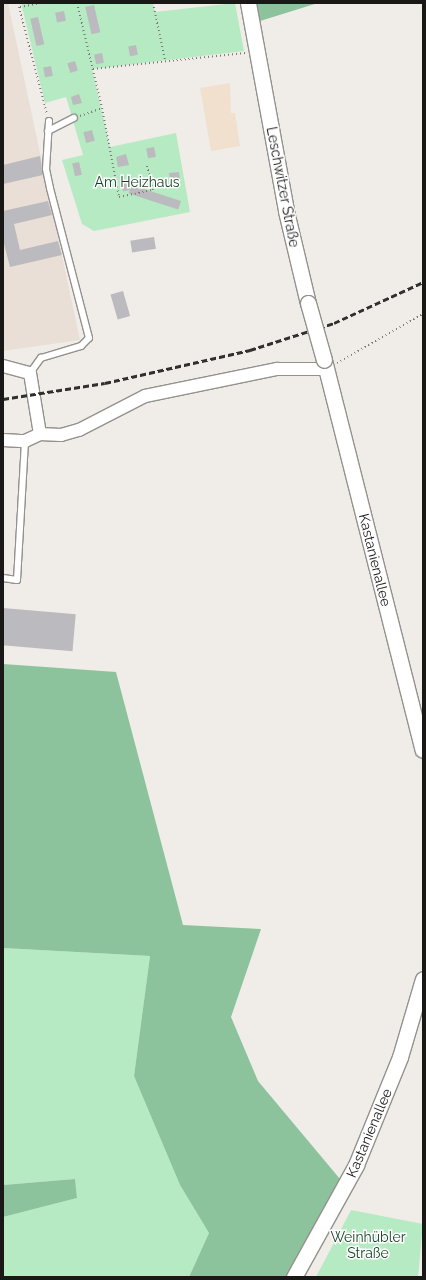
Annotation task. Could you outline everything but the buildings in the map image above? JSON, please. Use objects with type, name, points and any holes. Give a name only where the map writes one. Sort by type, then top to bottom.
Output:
[{"type":"street","name":"Leschwitzer Straße","points":[[248,3],[286,211],[308,302],[326,365]]},
{"type":"street","points":[[3,440],[25,441],[40,434],[61,435],[79,430],[145,396],[277,369],[326,365]]},
{"type":"street","name":"Kastanienallee","points":[[326,365],[423,750]]},
{"type":"street","points":[[3,366],[30,373],[40,434]]},
{"type":"street","name":"Kastanienallee","points":[[294,1277],[356,1164],[400,1056],[423,980]]},
{"type":"lane","points":[[48,131],[74,118]]},
{"type":"lane","points":[[30,373],[42,358],[81,346],[88,338],[46,169],[49,121]]},
{"type":"lane","points":[[3,578],[17,580],[25,441]]},
{"type":"path","points":[[18,3],[49,121]]},
{"type":"path","points":[[20,7],[40,3]]},
{"type":"path","points":[[77,3],[102,108],[119,197],[153,190],[147,166]]},
{"type":"path","points":[[153,3],[165,60]]},
{"type":"path","points":[[92,69],[165,60],[258,52]]},
{"type":"path","points":[[74,118],[102,108]]},
{"type":"path","points":[[326,365],[423,314]]},
{"type":"shaded area","points":[[3,3],[8,3],[80,340],[3,351]]},
{"type":"shaded area","points":[[230,83],[231,113],[235,113],[240,146],[211,151],[200,88]]},
{"type":"green space","name":"Am Heizhaus","points":[[21,3],[153,3],[155,12],[235,3],[244,51],[92,69],[110,147],[176,133],[190,212],[94,231],[82,224],[62,160],[83,155],[66,97],[45,103]]},
{"type":"green space","points":[[257,3],[318,3],[260,21]]},
{"type":"green space","points":[[3,664],[116,672],[183,925],[261,929],[231,1017],[258,1081],[340,1179],[288,1277],[189,1277],[209,1233],[180,1185],[134,1076],[150,956],[3,948]]},
{"type":"green space","points":[[3,948],[150,956],[134,1076],[180,1185],[209,1233],[189,1277],[3,1277],[3,1217],[77,1198],[75,1179],[3,1185]]},
{"type":"green space","points":[[75,1179],[77,1198],[3,1217],[3,1185]]},
{"type":"green space","name":"Weinhübler Straße","points":[[351,1210],[423,1224],[418,1277],[316,1277]]},
{"type":"railway","points":[[3,399],[105,383],[250,350],[334,323],[423,282]]}]
